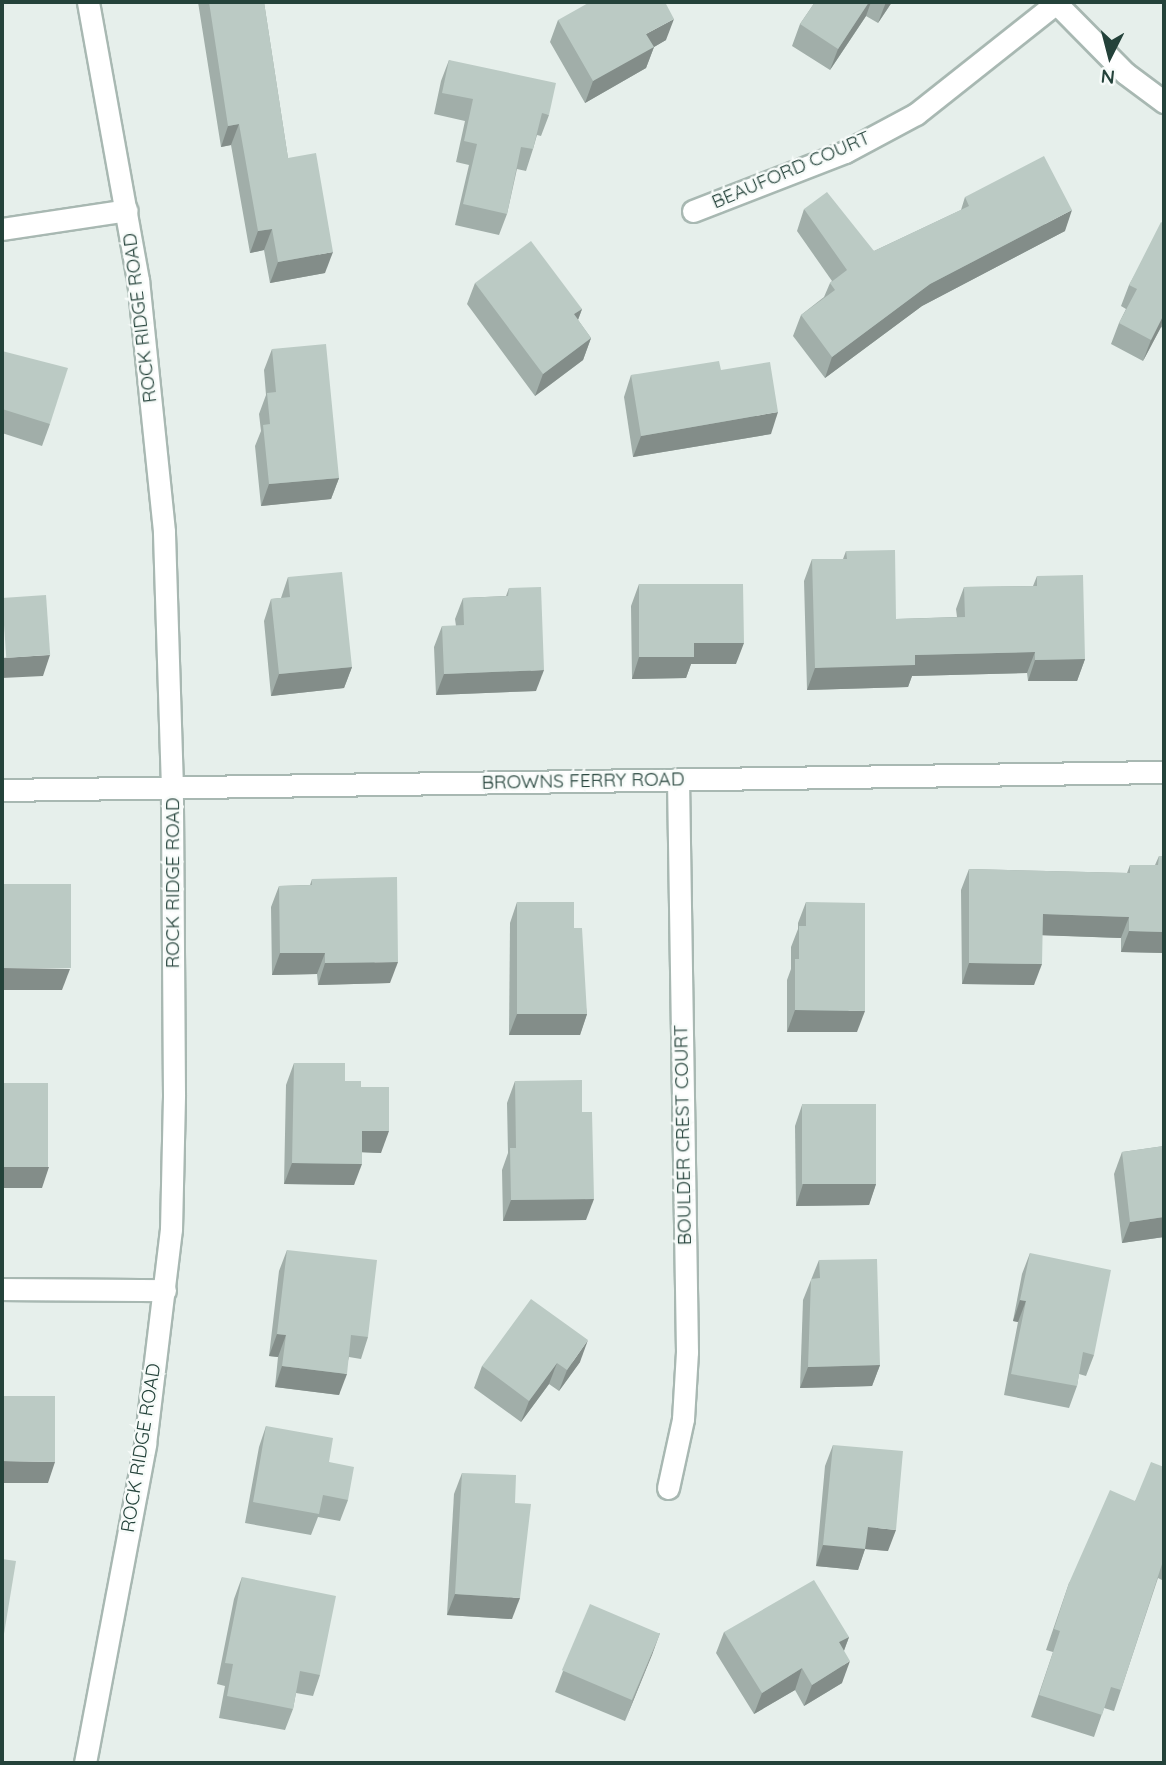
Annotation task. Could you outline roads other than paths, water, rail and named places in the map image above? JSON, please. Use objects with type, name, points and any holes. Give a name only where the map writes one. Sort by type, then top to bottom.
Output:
[{"type":"street","name":"ROCK RIDGE ROAD","points":[[85,1763],[145,1444],[165,1290],[174,1108],[172,788],[164,531],[127,210],[88,2]]},
{"type":"street","points":[[1056,2],[1125,73],[1164,102]]},
{"type":"street","name":"BEAUFORD COURT","points":[[692,211],[845,152],[916,114],[1056,2]]},
{"type":"street","points":[[2,229],[127,210]]},
{"type":"street","name":"BROWNS FERRY ROAD","points":[[2,790],[1164,772]]},
{"type":"street","name":"BOULDER CREST COURT","points":[[668,1488],[683,1419],[687,1352],[678,779]]},
{"type":"street","points":[[2,1289],[165,1290]]}]
